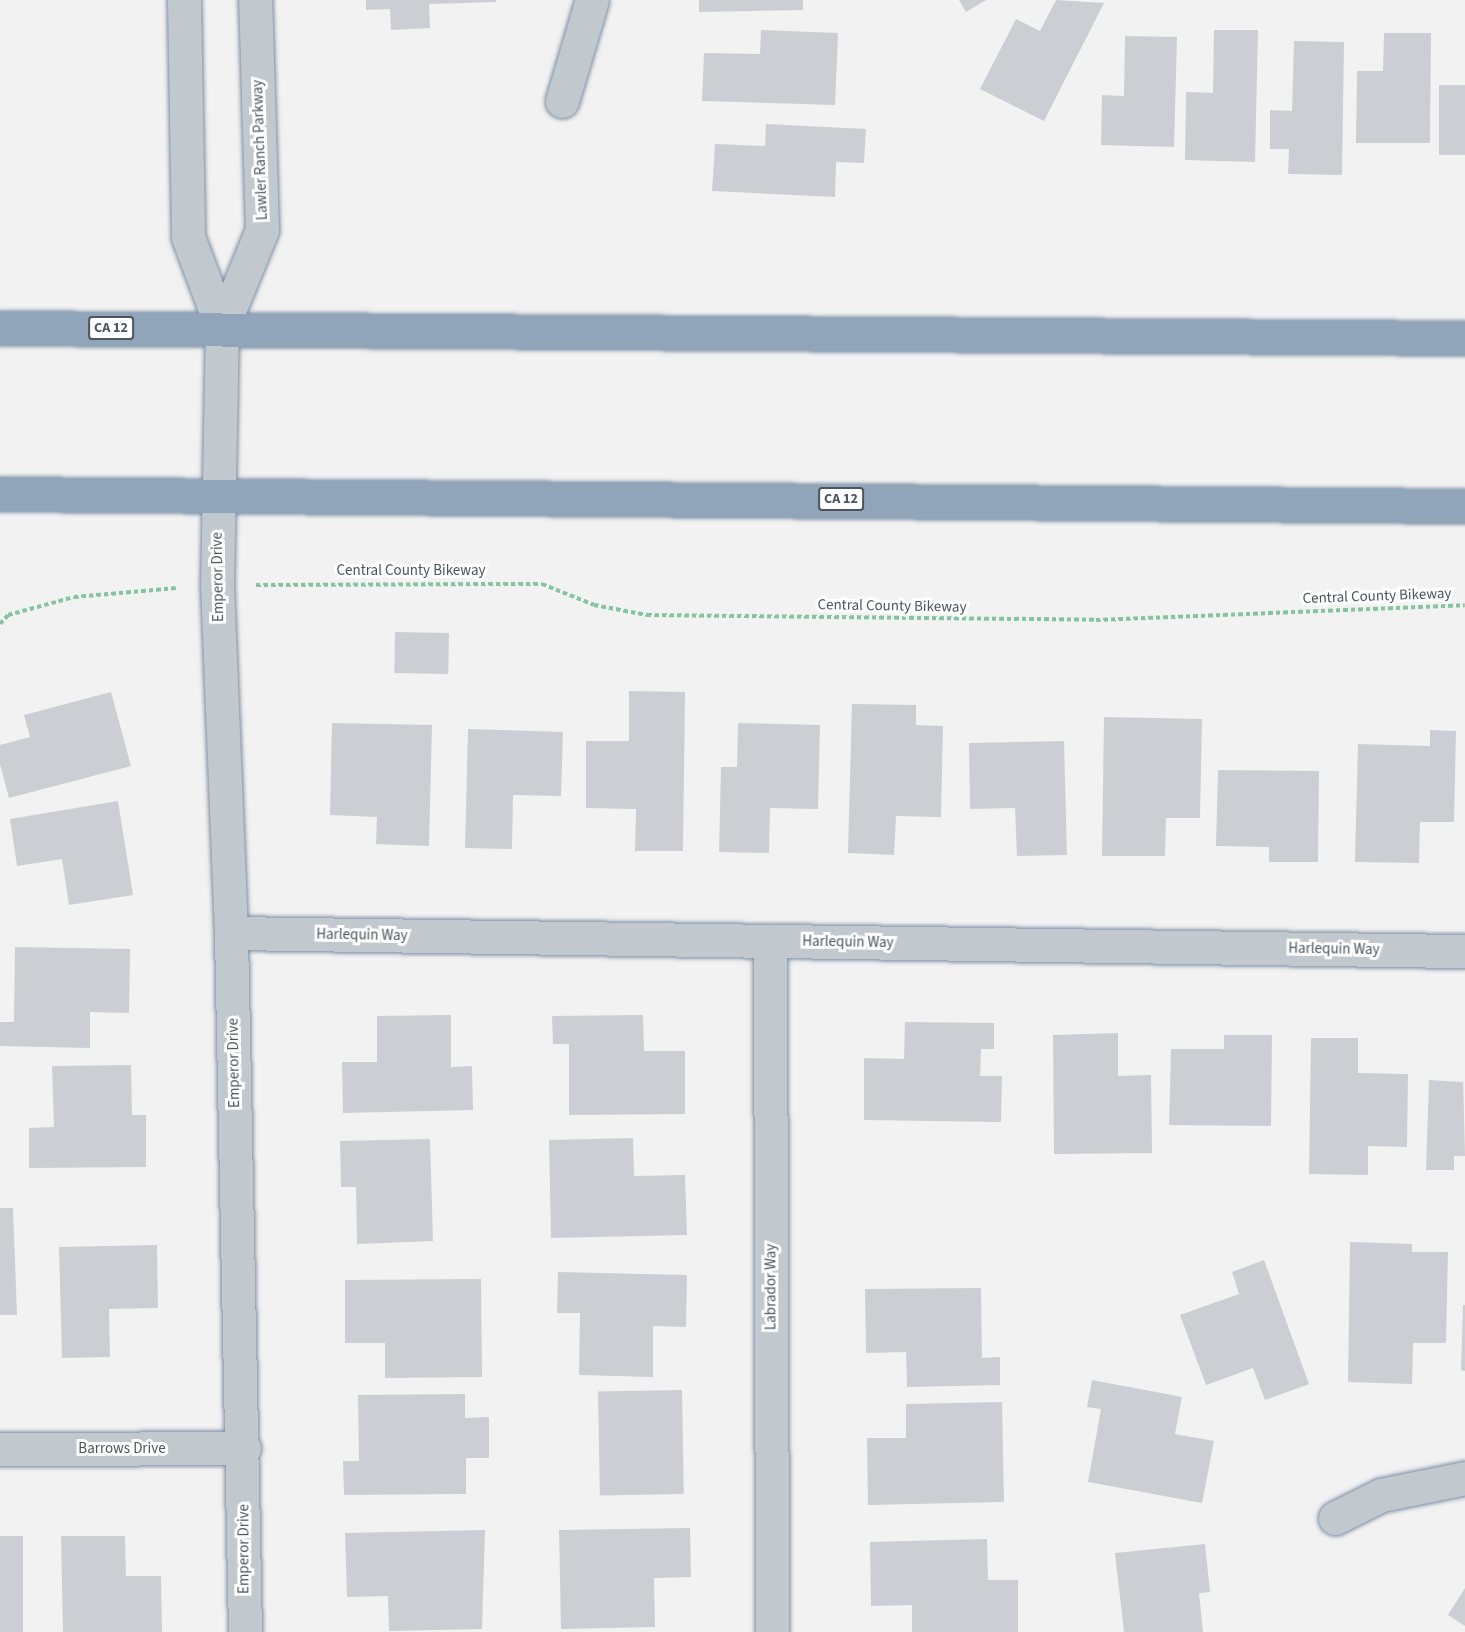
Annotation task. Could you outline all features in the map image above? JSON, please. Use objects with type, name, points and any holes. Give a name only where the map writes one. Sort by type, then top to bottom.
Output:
[{"type":"highway","name":"CA 12","points":[[0,328],[1465,338]]},
{"type":"highway","name":"CA 12","points":[[0,495],[217,494],[1465,506]]},
{"type":"street","name":"Lawler Ranch Parkway","points":[[184,0],[188,237],[222,328]]},
{"type":"street","name":"Lawler Ranch Parkway","points":[[217,494],[222,328],[262,230],[255,0]]},
{"type":"street","points":[[562,101],[592,0]]},
{"type":"street","name":"Emperor Drive","points":[[217,494],[217,586],[231,933],[244,1448],[245,1632]]},
{"type":"street","name":"Harlequin Way","points":[[231,933],[1465,951]]},
{"type":"street","name":"Labrador Way","points":[[770,941],[772,1632]]},
{"type":"street","name":"Barrows Drive","points":[[0,1449],[244,1448]]},
{"type":"street","points":[[1335,1518],[1381,1495],[1465,1478]]},
{"type":"path","name":"Central County Bikeway","points":[[324,583],[542,584],[594,605],[646,615],[1096,620],[1465,605]]},
{"type":"path","points":[[0,624],[8,615],[74,597],[138,589]]},
{"type":"building","points":[[366,0],[496,0],[496,2],[429,4],[430,28],[391,30],[390,9],[366,10]]},
{"type":"building","points":[[699,0],[803,0],[803,10],[699,12]]},
{"type":"building","points":[[959,0],[986,0],[966,12]]},
{"type":"building","points":[[1056,0],[1104,3],[1044,121],[980,89],[1016,19],[1040,31]]},
{"type":"building","points":[[761,30],[838,33],[835,105],[702,101],[704,53],[760,54]]},
{"type":"building","points":[[1214,30],[1258,30],[1255,162],[1185,160],[1186,92],[1213,93]]},
{"type":"building","points":[[1384,33],[1431,33],[1430,143],[1356,143],[1357,71],[1383,71]]},
{"type":"building","points":[[1125,36],[1177,37],[1174,147],[1101,145],[1102,95],[1124,96]]},
{"type":"building","points":[[1294,41],[1344,42],[1342,175],[1288,174],[1289,149],[1270,149],[1270,110],[1292,111]]},
{"type":"building","points":[[1439,85],[1465,85],[1465,155],[1439,155]]},
{"type":"building","points":[[766,124],[866,129],[864,163],[836,162],[835,197],[712,191],[715,144],[765,146]]},
{"type":"building","points":[[395,632],[449,633],[448,674],[394,673]]},
{"type":"building","points":[[629,691],[685,692],[683,851],[635,851],[636,809],[586,808],[586,741],[629,741]]},
{"type":"building","points":[[111,692],[131,766],[9,798],[0,764],[0,745],[30,737],[24,715]]},
{"type":"building","points":[[852,704],[916,705],[916,725],[943,726],[941,817],[896,816],[894,855],[848,853]]},
{"type":"building","points":[[1104,717],[1202,719],[1200,818],[1166,818],[1165,856],[1102,856]]},
{"type":"building","points":[[332,723],[432,725],[429,846],[376,844],[377,817],[330,815]]},
{"type":"building","points":[[738,723],[820,725],[818,809],[770,808],[769,853],[719,852],[721,767],[737,767]]},
{"type":"building","points":[[468,729],[563,732],[561,796],[513,795],[512,849],[465,848]]},
{"type":"building","points":[[1430,730],[1456,731],[1454,822],[1420,822],[1419,863],[1355,862],[1358,744],[1430,746]]},
{"type":"building","points":[[1064,741],[1067,855],[1017,856],[1015,808],[970,809],[969,743]]},
{"type":"building","points":[[1218,770],[1319,771],[1318,862],[1269,862],[1269,847],[1216,846]]},
{"type":"building","points":[[118,801],[133,895],[69,905],[62,859],[17,866],[10,819]]},
{"type":"building","points":[[15,947],[130,949],[129,1013],[90,1012],[90,1048],[0,1046],[0,1022],[14,1022]]},
{"type":"building","points":[[451,1015],[451,1067],[472,1066],[473,1110],[343,1113],[342,1062],[377,1062],[377,1016]]},
{"type":"building","points":[[643,1015],[644,1051],[685,1051],[685,1114],[569,1115],[569,1044],[553,1044],[552,1016]]},
{"type":"building","points":[[905,1022],[994,1023],[994,1049],[981,1049],[980,1076],[1002,1076],[1001,1122],[864,1120],[864,1058],[904,1059]]},
{"type":"building","points":[[1118,1033],[1118,1076],[1151,1075],[1152,1153],[1054,1154],[1053,1035]]},
{"type":"building","points":[[1224,1035],[1272,1035],[1271,1126],[1169,1125],[1171,1049],[1224,1049]]},
{"type":"building","points":[[1311,1038],[1358,1038],[1358,1073],[1408,1074],[1407,1147],[1368,1146],[1368,1175],[1309,1174]]},
{"type":"building","points":[[131,1065],[132,1115],[146,1115],[146,1167],[29,1168],[29,1128],[54,1127],[52,1066]]},
{"type":"building","points":[[1463,1074],[1465,1156],[1454,1156],[1454,1170],[1426,1170],[1429,1080],[1463,1082]]},
{"type":"building","points":[[633,1138],[634,1176],[685,1175],[687,1235],[551,1238],[549,1140]]},
{"type":"building","points":[[430,1139],[433,1241],[357,1244],[356,1187],[341,1187],[340,1141]]},
{"type":"building","points":[[0,1208],[13,1208],[17,1315],[0,1315]]},
{"type":"building","points":[[1350,1242],[1412,1244],[1412,1252],[1448,1252],[1446,1343],[1413,1343],[1412,1384],[1348,1382]]},
{"type":"building","points":[[157,1245],[158,1308],[109,1309],[110,1357],[62,1358],[59,1247]]},
{"type":"building","points":[[1264,1260],[1309,1384],[1265,1400],[1253,1368],[1206,1385],[1180,1315],[1239,1294],[1232,1272]]},
{"type":"building","points":[[558,1272],[687,1275],[686,1327],[653,1326],[653,1377],[579,1375],[580,1313],[557,1313]]},
{"type":"building","points":[[481,1279],[482,1377],[385,1378],[385,1343],[345,1343],[345,1280]]},
{"type":"building","points":[[981,1288],[982,1358],[1000,1357],[1000,1385],[907,1387],[906,1352],[866,1353],[865,1289]]},
{"type":"building","points":[[1463,1305],[1465,1305],[1465,1371],[1461,1370]]},
{"type":"building","points":[[1092,1380],[1182,1397],[1175,1434],[1214,1441],[1202,1503],[1088,1482],[1101,1409],[1087,1407]]},
{"type":"building","points":[[682,1390],[684,1494],[600,1495],[598,1391]]},
{"type":"building","points":[[465,1394],[465,1418],[489,1417],[489,1458],[466,1458],[466,1494],[344,1495],[343,1461],[359,1461],[358,1395]]},
{"type":"building","points":[[1002,1402],[1004,1502],[868,1505],[867,1438],[906,1438],[906,1404]]},
{"type":"building","points":[[690,1528],[691,1577],[654,1578],[655,1627],[561,1629],[559,1530]]},
{"type":"building","points":[[485,1530],[482,1629],[389,1631],[388,1596],[347,1597],[345,1533]]},
{"type":"building","points":[[0,1536],[23,1536],[23,1632],[0,1632]]},
{"type":"building","points":[[61,1536],[125,1536],[126,1576],[161,1576],[162,1632],[63,1632]]},
{"type":"building","points":[[987,1539],[988,1580],[1018,1580],[1018,1632],[912,1632],[912,1605],[871,1606],[870,1542]]},
{"type":"building","points":[[1205,1544],[1210,1592],[1199,1593],[1203,1632],[1124,1632],[1115,1553]]},
{"type":"building","points":[[1465,1588],[1465,1626],[1448,1615]]}]
